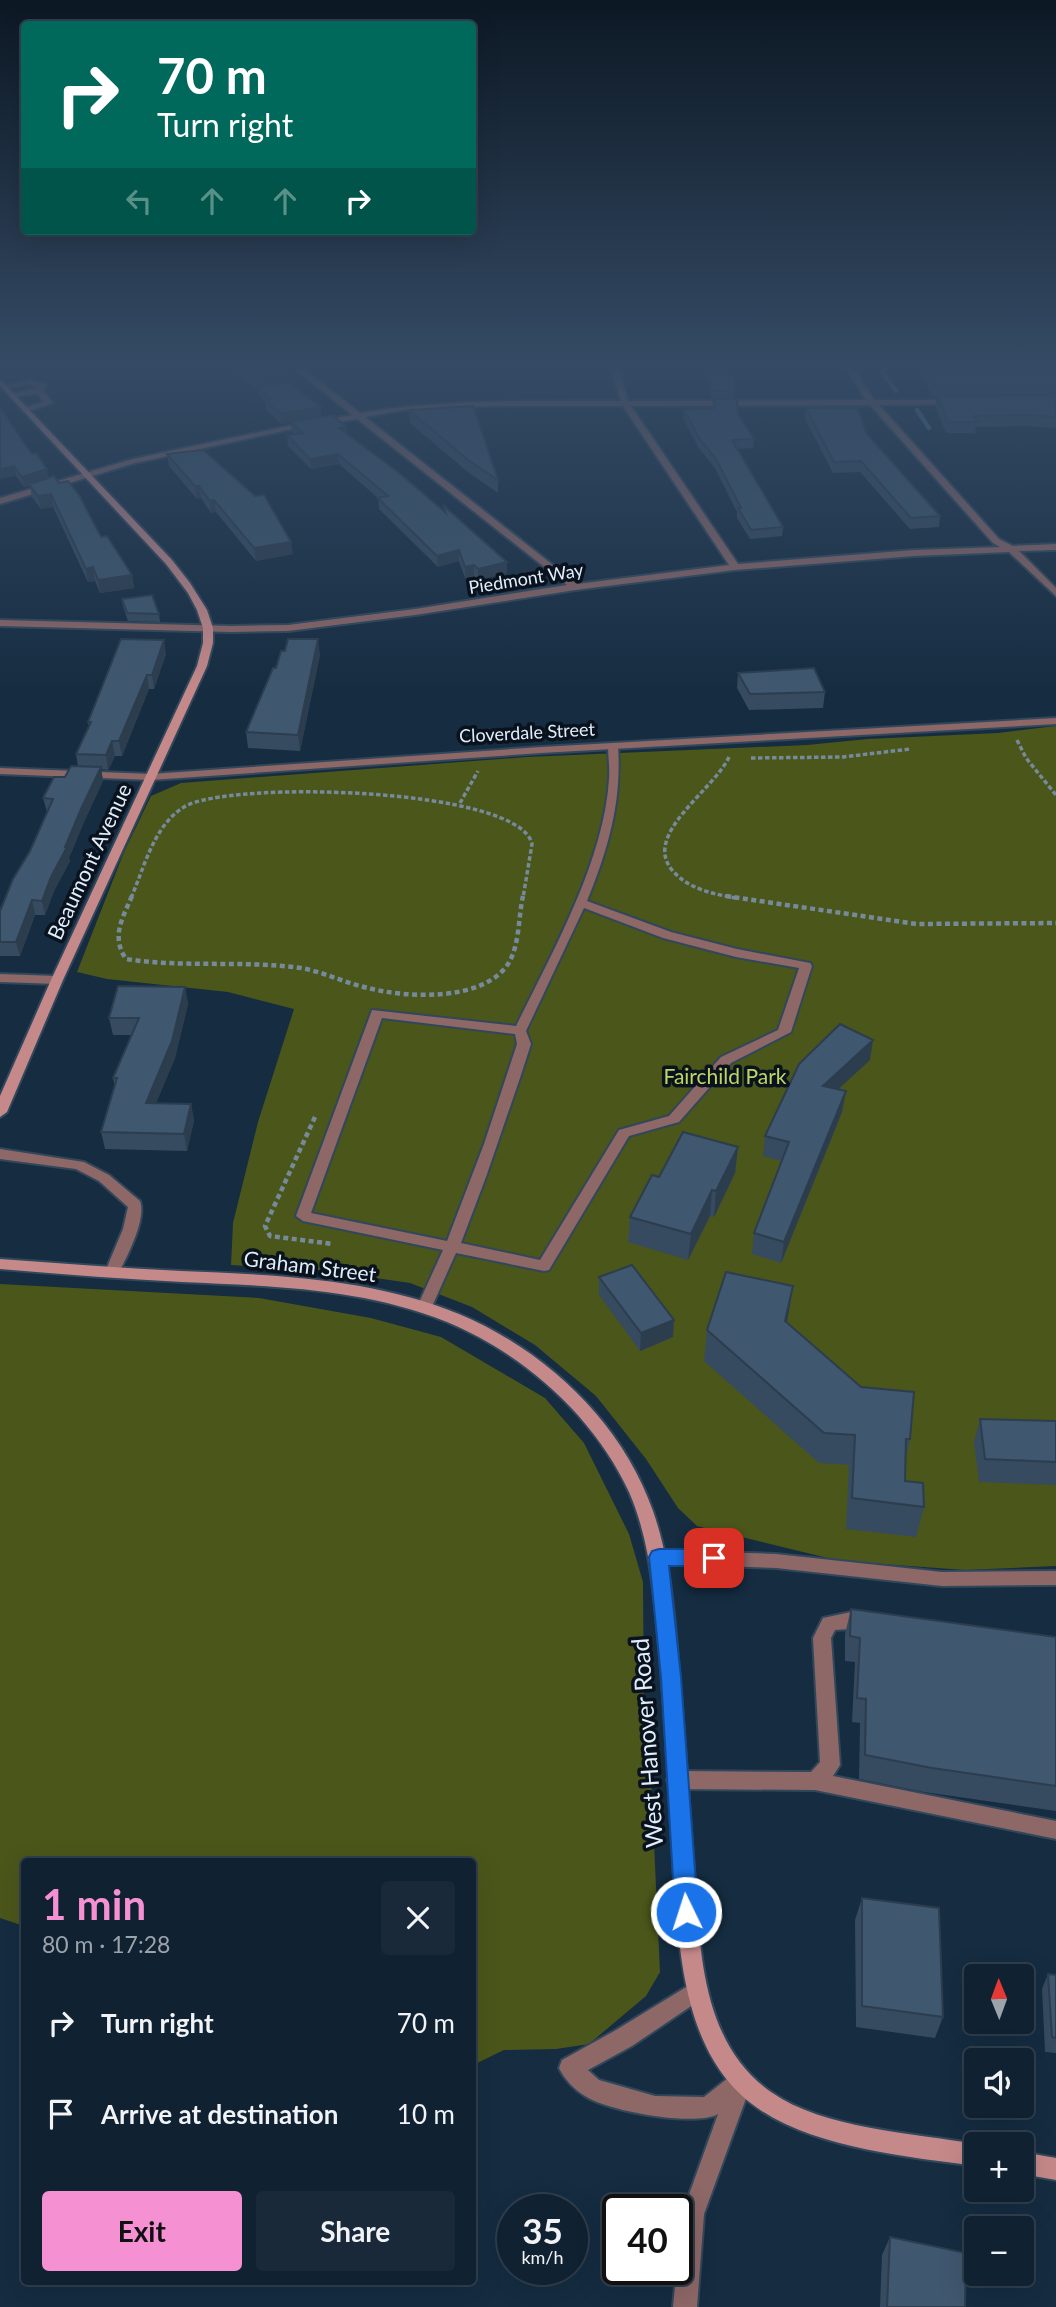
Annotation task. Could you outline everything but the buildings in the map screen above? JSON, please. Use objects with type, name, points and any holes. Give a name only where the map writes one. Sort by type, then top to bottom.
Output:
[{"type":"street","points":[[0,501],[75,477]]},
{"type":"street","points":[[89,477],[169,562],[190,589],[208,628]]},
{"type":"street","points":[[436,477],[575,587]]},
{"type":"street","points":[[674,477],[735,567]]},
{"type":"street","points":[[938,477],[996,541],[1010,548],[1056,593]]},
{"type":"street","name":"Piedmont Way","points":[[0,623],[288,628],[735,567],[1056,547]]},
{"type":"street","name":"Beaumont Avenue","points":[[0,1112],[57,981],[202,666],[208,643],[208,628]]},
{"type":"street","name":"Cloverdale Street","points":[[0,771],[151,777],[613,746],[1056,721]]},
{"type":"street","points":[[425,1307],[453,1247],[497,1135],[524,1044],[520,1031],[581,903],[608,820],[616,762],[613,746]]},
{"type":"street","points":[[520,1031],[377,1013],[303,1216],[544,1266],[624,1133],[674,1119],[726,1060],[784,1032],[806,967],[667,935],[581,903]]},
{"type":"street","points":[[0,978],[57,981]]},
{"type":"street","points":[[0,1154],[79,1165],[104,1178],[135,1205],[136,1219],[121,1247],[112,1272]]},
{"type":"street","name":"Graham Street","points":[[0,1264],[333,1287],[425,1307],[473,1327],[514,1350],[558,1384],[615,1450],[638,1494],[659,1557]]},
{"type":"street","points":[[659,1557],[776,1561],[942,1579],[1056,1578]]},
{"type":"street","name":"West Hanover Road","points":[[659,1557],[671,1677],[690,1965],[708,2029],[741,2081],[765,2101],[791,2116],[829,2129],[964,2153]]},
{"type":"street","points":[[815,1781],[830,1765],[822,1638],[829,1623],[851,1620],[878,1624]]},
{"type":"street","points":[[677,1780],[815,1781],[1056,1830]]},
{"type":"street","points":[[696,1991],[624,2038],[569,2068],[593,2089],[655,2107],[708,2108],[741,2081]]},
{"type":"street","points":[[685,2307],[693,2214],[741,2081]]},
{"type":"street","points":[[1034,2165],[1056,2169]]},
{"type":"path","points":[[1017,740],[1026,758],[1056,795]]},
{"type":"path","points":[[729,757],[726,768],[714,783],[664,838],[664,856],[670,867],[688,885],[712,893],[811,907],[871,919],[957,924],[1056,923]]},
{"type":"path","points":[[234,793],[403,796],[446,800],[487,811],[520,827],[532,840],[512,961],[496,976],[465,990],[432,994],[385,991],[301,968],[126,959],[118,947],[118,929],[162,827],[187,803],[202,797],[234,793]]},
{"type":"green space","name":"Fairchild Park","points":[[1056,726],[1056,1566],[965,1570],[840,1561],[697,1526],[678,1508],[646,1459],[596,1396],[535,1345],[472,1307],[410,1283],[321,1270],[231,1265],[233,1223],[258,1122],[294,1009],[228,992],[107,979],[77,972],[124,852],[151,796],[181,783],[527,757],[807,745],[868,739],[998,733]]},
{"type":"green space","points":[[0,1284],[259,1298],[371,1318],[441,1337],[545,1398],[584,1443],[629,1534],[643,1582],[644,1716],[651,1779],[660,1972],[646,1996],[589,2044],[556,2049],[504,2050],[476,2064],[476,1858],[21,1858],[21,1925],[0,1918]]},
{"type":"route","points":[[686,1912],[671,1677],[659,1557],[714,1558]]}]
